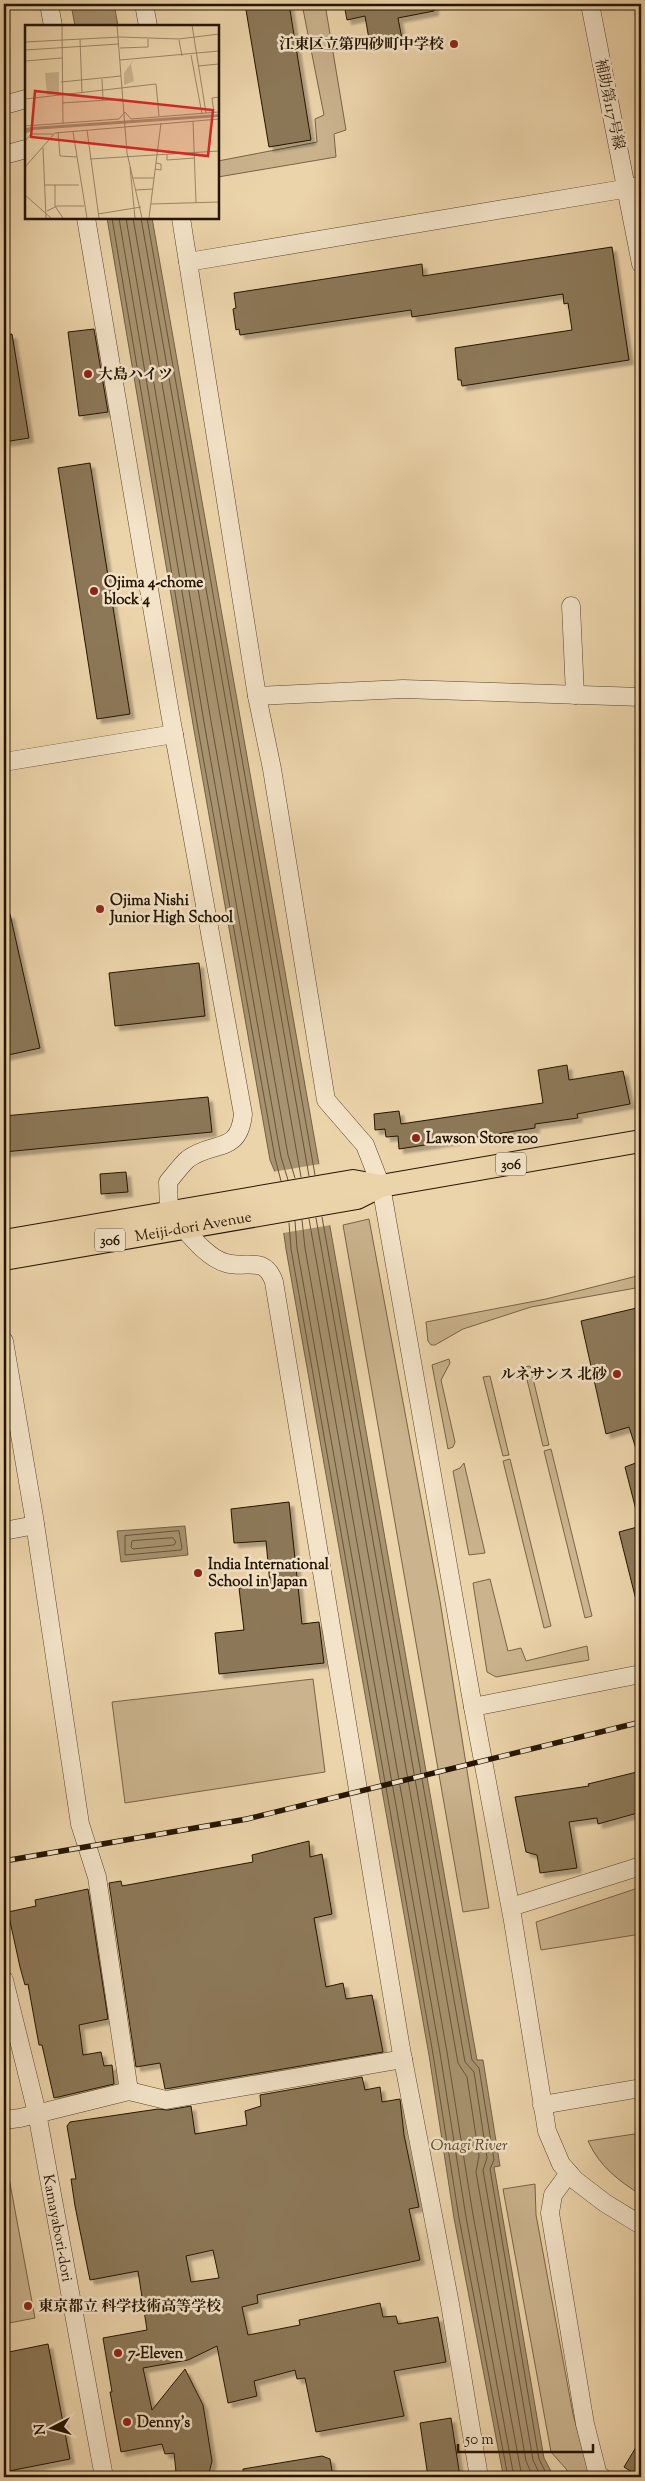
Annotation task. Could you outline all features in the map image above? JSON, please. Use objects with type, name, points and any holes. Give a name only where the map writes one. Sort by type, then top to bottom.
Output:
[{"type":"main road","name":"Meiji-dori Avenue","points":[[4,1241],[169,1212],[214,1214],[641,1141]]},
{"type":"main road","name":"Meiji-dori Avenue","points":[[4,1259],[185,1228],[214,1214]]},
{"type":"street","points":[[49,4],[53,25]]},
{"type":"street","points":[[144,4],[148,25]]},
{"type":"street","name":"補助第117号線","points":[[590,4],[634,188],[641,264]]},
{"type":"street","points":[[4,105],[25,99]]},
{"type":"street","points":[[4,155],[25,149]]},
{"type":"street","points":[[188,262],[634,188]]},
{"type":"street","points":[[86,219],[174,734],[243,1114],[242,1127],[231,1143],[189,1159],[168,1182],[169,1212],[216,1260],[227,1264],[262,1266],[270,1271],[274,1282],[403,2059],[450,2304],[479,2477]]},
{"type":"street","points":[[181,219],[257,696],[272,769],[326,1100],[365,1145],[382,1186],[510,1907],[542,2105],[552,2147],[569,2174],[590,2193],[641,2225]]},
{"type":"street","points":[[571,606],[575,695]]},
{"type":"street","points":[[257,696],[403,689],[641,697]]},
{"type":"street","points":[[4,762],[174,734]]},
{"type":"street","points":[[4,1341],[35,1525],[80,1824],[97,1878],[129,2091]]},
{"type":"street","points":[[4,1531],[35,1525]]},
{"type":"street","points":[[473,1707],[641,1674]]},
{"type":"street","points":[[510,1907],[641,1866]]},
{"type":"street","name":"Kamayabori-dori","points":[[4,1980],[37,2114],[104,2477]]},
{"type":"street","points":[[4,2120],[37,2114],[129,2091],[166,2100],[403,2059]]},
{"type":"street","points":[[542,2105],[641,2088]]},
{"type":"street","points":[[569,2174],[553,2194],[550,2213],[585,2424],[598,2474],[602,2477]]},
{"type":"shaded area","points":[[302,4],[325,4],[346,130],[334,134],[336,157],[219,177],[219,161],[317,142],[315,119],[324,115]]},
{"type":"shaded area","points":[[369,1219],[440,1601],[489,1908],[463,1912],[343,1225]]},
{"type":"shaded area","points":[[641,1275],[641,1287],[531,1307],[463,1329],[435,1345],[431,1345],[428,1341],[426,1322],[546,1299]]},
{"type":"shaded area","points":[[449,1359],[450,1363],[441,1380],[455,1442],[453,1447],[448,1449],[432,1365]]},
{"type":"shaded area","points":[[530,1366],[549,1445],[543,1446],[524,1367]]},
{"type":"shaded area","points":[[490,1376],[509,1455],[503,1456],[483,1377]]},
{"type":"shaded area","points":[[551,1449],[592,1616],[585,1618],[544,1451]]},
{"type":"shaded area","points":[[510,1459],[551,1626],[544,1628],[503,1461]]},
{"type":"shaded area","points":[[464,1463],[485,1553],[469,1555],[453,1471],[460,1468]]},
{"type":"shaded area","points":[[490,1579],[508,1651],[521,1648],[526,1661],[587,1646],[589,1660],[496,1677],[487,1672],[473,1583]]},
{"type":"shaded area","points":[[313,1679],[325,1772],[125,1803],[112,1702]]},
{"type":"shaded area","points":[[641,1887],[641,1934],[541,1950],[536,1922]]},
{"type":"shaded area","points":[[641,2133],[641,2195],[604,2166],[588,2141]]},
{"type":"shaded area","points":[[4,2151],[35,2318],[4,2324]]},
{"type":"shaded area","points":[[535,2184],[536,2215],[573,2414],[590,2477],[566,2477],[567,2470],[551,2452],[503,2189]]},
{"type":"water","points":[[71,4],[114,4],[118,25],[75,25]]},
{"type":"water","name":"Onagi River","points":[[107,219],[152,219],[477,2060],[483,2060],[500,2166],[494,2167],[544,2458],[554,2477],[504,2477],[503,2474],[454,2218],[429,2055],[286,1249],[275,1172],[270,1160],[194,730]]},
{"type":"water","points":[[185,1526],[188,1555],[121,1562],[117,1531]]},
{"type":"pier","points":[[320,1164],[331,1225],[283,1233],[272,1172]]},
{"type":"building","points":[[245,4],[289,4],[311,140],[269,147]]},
{"type":"building","points":[[344,4],[434,4],[434,11],[398,18],[402,39],[370,45],[365,16],[347,20]]},
{"type":"building","points":[[612,247],[629,360],[462,386],[461,380],[458,380],[455,348],[572,330],[568,303],[564,304],[563,294],[412,317],[411,310],[240,335],[239,329],[236,330],[233,309],[236,308],[234,293],[422,264],[423,276]]},
{"type":"building","name":"大島ハイツ","points":[[94,329],[108,412],[79,416],[68,332]]},
{"type":"building","points":[[12,334],[29,438],[4,442],[4,335]]},
{"type":"building","name":"Ojima 4-chome block 4","points":[[90,463],[130,714],[97,719],[58,468]]},
{"type":"building","points":[[10,914],[40,1048],[4,1056],[4,915]]},
{"type":"building","points":[[199,963],[205,1016],[115,1026],[109,973]]},
{"type":"building","points":[[567,1065],[569,1080],[623,1071],[630,1104],[577,1114],[578,1118],[535,1124],[535,1128],[399,1149],[398,1136],[386,1137],[385,1129],[375,1130],[374,1114],[399,1111],[401,1124],[543,1103],[538,1070]]},
{"type":"building","points":[[208,1097],[212,1132],[4,1152],[4,1116]]},
{"type":"building","points":[[126,1172],[128,1192],[101,1194],[100,1174]]},
{"type":"building","name":"ルネサンス 北砂","points":[[641,1307],[641,1454],[638,1455],[629,1427],[606,1434],[581,1321]]},
{"type":"building","points":[[641,1461],[641,1510],[636,1510],[625,1467]]},
{"type":"building","points":[[289,1502],[302,1624],[319,1622],[324,1663],[219,1674],[215,1633],[244,1630],[239,1588],[270,1584],[266,1541],[234,1543],[231,1509]]},
{"type":"building","points":[[641,1526],[641,1599],[636,1600],[619,1532]]},
{"type":"building","points":[[641,1771],[641,1812],[598,1824],[597,1818],[569,1822],[577,1868],[540,1873],[537,1855],[526,1852],[515,1797],[589,1786],[588,1784]]},
{"type":"building","points":[[309,1841],[310,1857],[322,1854],[332,1914],[314,1918],[326,1987],[343,1983],[346,1999],[372,1995],[383,2052],[165,2089],[160,2063],[136,2067],[109,1883],[121,1881],[122,1886],[253,1862],[252,1855]]},
{"type":"building","points":[[88,1889],[108,2019],[79,2025],[83,2055],[101,2052],[104,2066],[112,2065],[114,2084],[54,2098],[42,2045],[39,2045],[28,1984],[25,1985],[8,1912],[36,1906],[35,1900]]},
{"type":"building","points":[[362,2077],[365,2090],[380,2087],[382,2102],[400,2099],[404,2135],[419,2207],[409,2209],[420,2260],[257,2295],[258,2303],[242,2307],[248,2335],[300,2325],[299,2320],[380,2303],[383,2317],[396,2316],[398,2324],[438,2317],[446,2362],[394,2371],[404,2416],[316,2432],[305,2378],[297,2379],[295,2370],[254,2381],[257,2396],[228,2403],[217,2346],[188,2360],[143,2368],[152,2410],[185,2369],[203,2405],[212,2461],[208,2477],[183,2477],[176,2472],[174,2453],[165,2454],[162,2444],[121,2452],[110,2392],[112,2392],[103,2338],[147,2330],[138,2271],[90,2280],[75,2206],[71,2179],[76,2179],[67,2126],[70,2122],[191,2106],[195,2134],[247,2125],[245,2111],[261,2106],[260,2095]],"holes":[[[213,2250],[219,2278],[191,2282],[186,2256]]]},
{"type":"building","points":[[48,2344],[70,2459],[4,2472],[4,2353]]},
{"type":"building","points":[[451,2418],[460,2477],[428,2477],[420,2423]]},
{"type":"building","points":[[641,2439],[641,2477],[640,2477],[624,2467]]},
{"type":"building","points":[[322,2456],[330,2459],[333,2477],[243,2477],[243,2469]]},
{"type":"railway","points":[[4,1861],[247,1819],[641,1722]]},
{"type":"place","name":"江東区立第四砂町中学校","points":[[454,44]]},
{"type":"place","name":"大島ハイツ","points":[[88,374]]},
{"type":"place","name":"Ojima 4-chome block 4","points":[[94,591]]},
{"type":"place","name":"Ojima Nishi Junior High School","points":[[100,909]]},
{"type":"place","name":"Lawson Store 100","points":[[416,1138]]},
{"type":"place","name":"ルネサンス 北砂","points":[[617,1374]]},
{"type":"place","name":"India International School in Japan","points":[[198,1573]]},
{"type":"place","name":"東京都立 科学技術高等学校","points":[[28,2306]]},
{"type":"place","name":"7-Eleven","points":[[118,2353]]},
{"type":"place","name":"Denny's","points":[[127,2422]]}]
